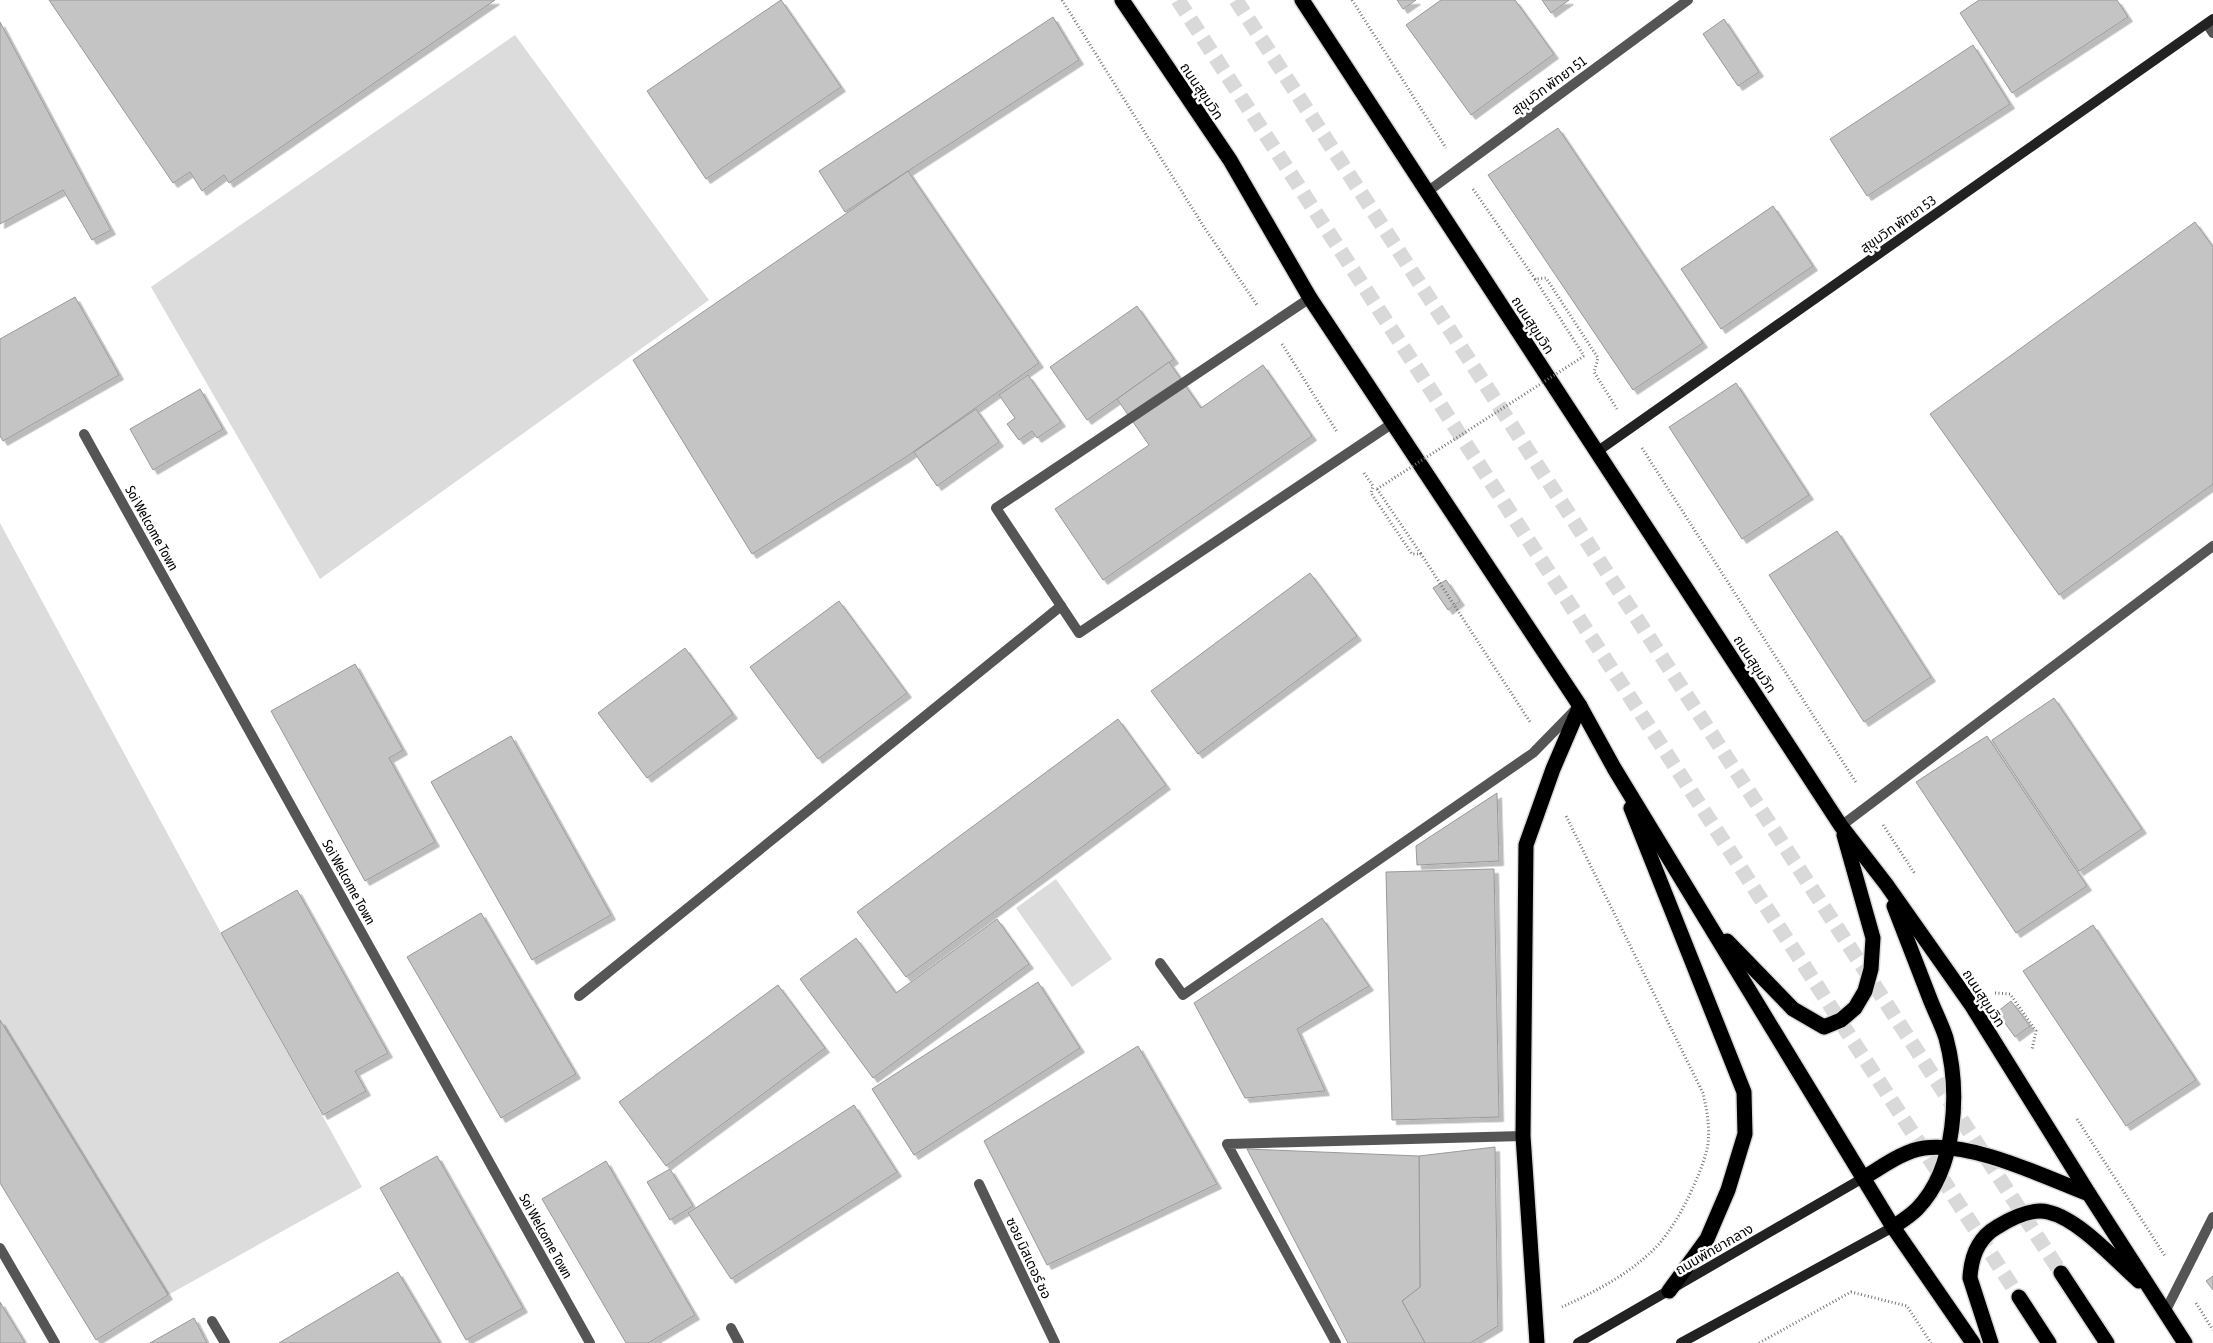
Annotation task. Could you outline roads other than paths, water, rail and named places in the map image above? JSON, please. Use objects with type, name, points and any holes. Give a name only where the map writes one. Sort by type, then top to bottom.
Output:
[{"type":"highway","name":"ถนนสุขุมวิท","points":[[1122,0],[1230,160],[1310,298],[1580,706],[1614,768],[1863,1178],[1893,1226],[1973,1343]]},
{"type":"highway","name":"ถนนสุขุมวิท","points":[[1302,0],[1841,826],[1886,884],[1972,1006],[2089,1194],[2185,1343]]},
{"type":"highway","points":[[1537,1343],[1522,1136],[1526,845],[1553,769],[1580,706]]},
{"type":"highway","points":[[1614,768],[1744,1092],[1745,1134],[1728,1190],[1707,1239],[1669,1290]]},
{"type":"highway","points":[[1709,922],[1792,1009],[1824,1027],[1841,1020],[1855,1008],[1865,991],[1871,969],[1873,938],[1841,826]]},
{"type":"highway","points":[[1886,884],[1946,1038],[1954,1103],[1944,1165],[1929,1194],[1910,1216],[1893,1226]]},
{"type":"highway","points":[[1863,1178],[1913,1151],[1924,1148],[1948,1148],[1978,1154],[2006,1163],[2089,1194]]},
{"type":"highway","points":[[1991,1343],[1970,1278],[1975,1250],[1988,1233],[2007,1220],[2046,1211],[2072,1221],[2153,1293]]},
{"type":"highway","points":[[2061,1273],[2107,1343]]},
{"type":"highway","points":[[2019,1297],[2049,1343]]},
{"type":"street","name":"สุขุมวิท พัทยา 51","points":[[1427,192],[1688,0]]},
{"type":"street","points":[[2210,21],[2213,33]]},
{"type":"street","name":"สุขุมวิท พัทยา 53","points":[[1598,452],[2210,21]]},
{"type":"street","points":[[1310,298],[996,508],[1061,606],[1079,633],[1393,423]]},
{"type":"street","name":"Soi Welcome Town","points":[[84,434],[590,1343]]},
{"type":"street","points":[[1841,826],[2213,546]]},
{"type":"street","points":[[579,996],[1061,606]]},
{"type":"street","points":[[1160,963],[1183,995],[1533,753],[1580,706]]},
{"type":"street","points":[[1336,1343],[1226,1144],[1522,1136]]},
{"type":"street","name":"ถนนพัทยากลาง","points":[[1578,1343],[1863,1178]]},
{"type":"street","name":"ซอย มิสเตอร์ ชอ","points":[[979,1184],[1055,1343]]},
{"type":"street","points":[[2165,1312],[2213,1217]]},
{"type":"street","points":[[1681,1343],[1893,1226]]},
{"type":"street","points":[[0,1248],[55,1343]]},
{"type":"street","points":[[212,1321],[225,1343]]},
{"type":"street","points":[[731,1328],[739,1343]]},
{"type":"tunnel","points":[[1178,0],[2019,1297]]},
{"type":"tunnel","points":[[1236,0],[2061,1273]]}]
